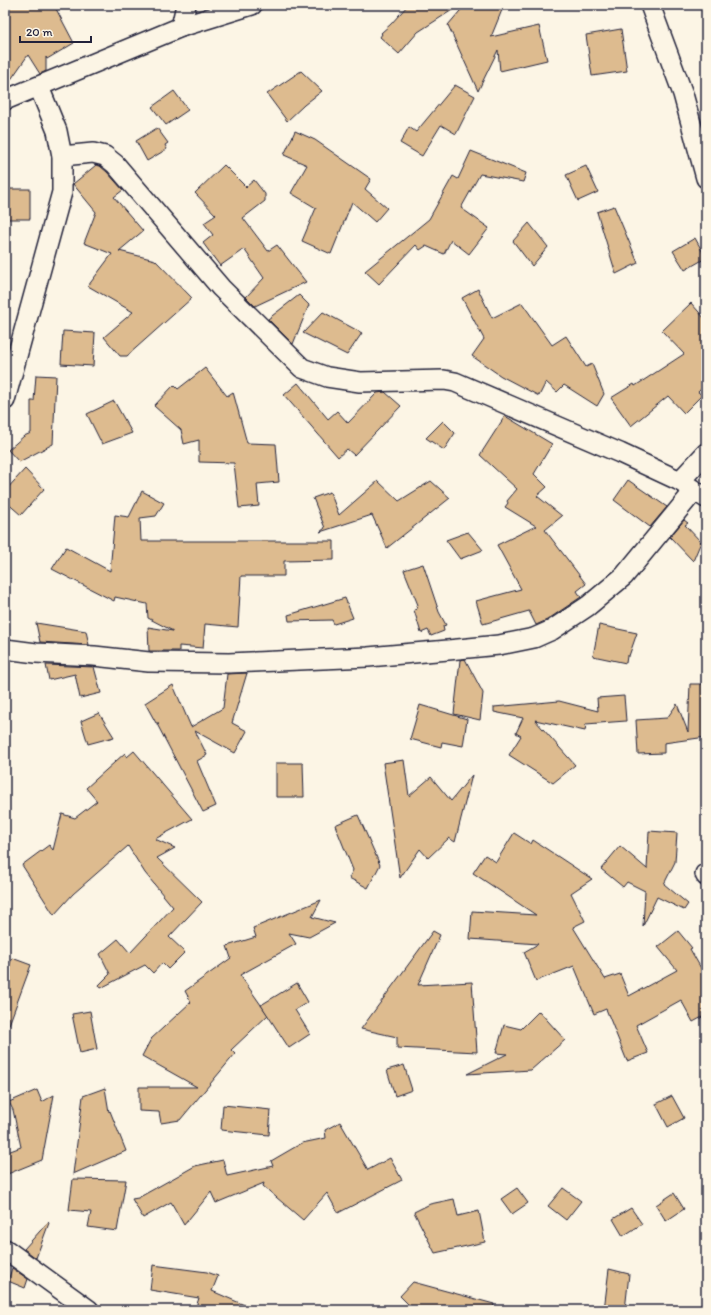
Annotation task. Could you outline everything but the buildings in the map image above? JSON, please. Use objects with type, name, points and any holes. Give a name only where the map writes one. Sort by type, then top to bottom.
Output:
[{"type":"street","points":[[181,27],[186,5]]},
{"type":"street","points":[[5,100],[181,27],[252,5]]},
{"type":"street","points":[[650,5],[683,94],[706,178]]},
{"type":"street","points":[[5,400],[62,192],[62,156],[57,131],[39,87]]},
{"type":"street","points":[[62,156],[93,153],[105,156],[115,164],[221,288],[302,368],[327,377],[360,382],[444,380],[455,382],[620,453],[693,490]]},
{"type":"street","points":[[5,649],[149,662],[229,664],[368,657],[499,645],[534,638],[552,630],[588,606],[624,576],[693,490],[706,453]]},
{"type":"street","points":[[5,1249],[89,1310]]}]
